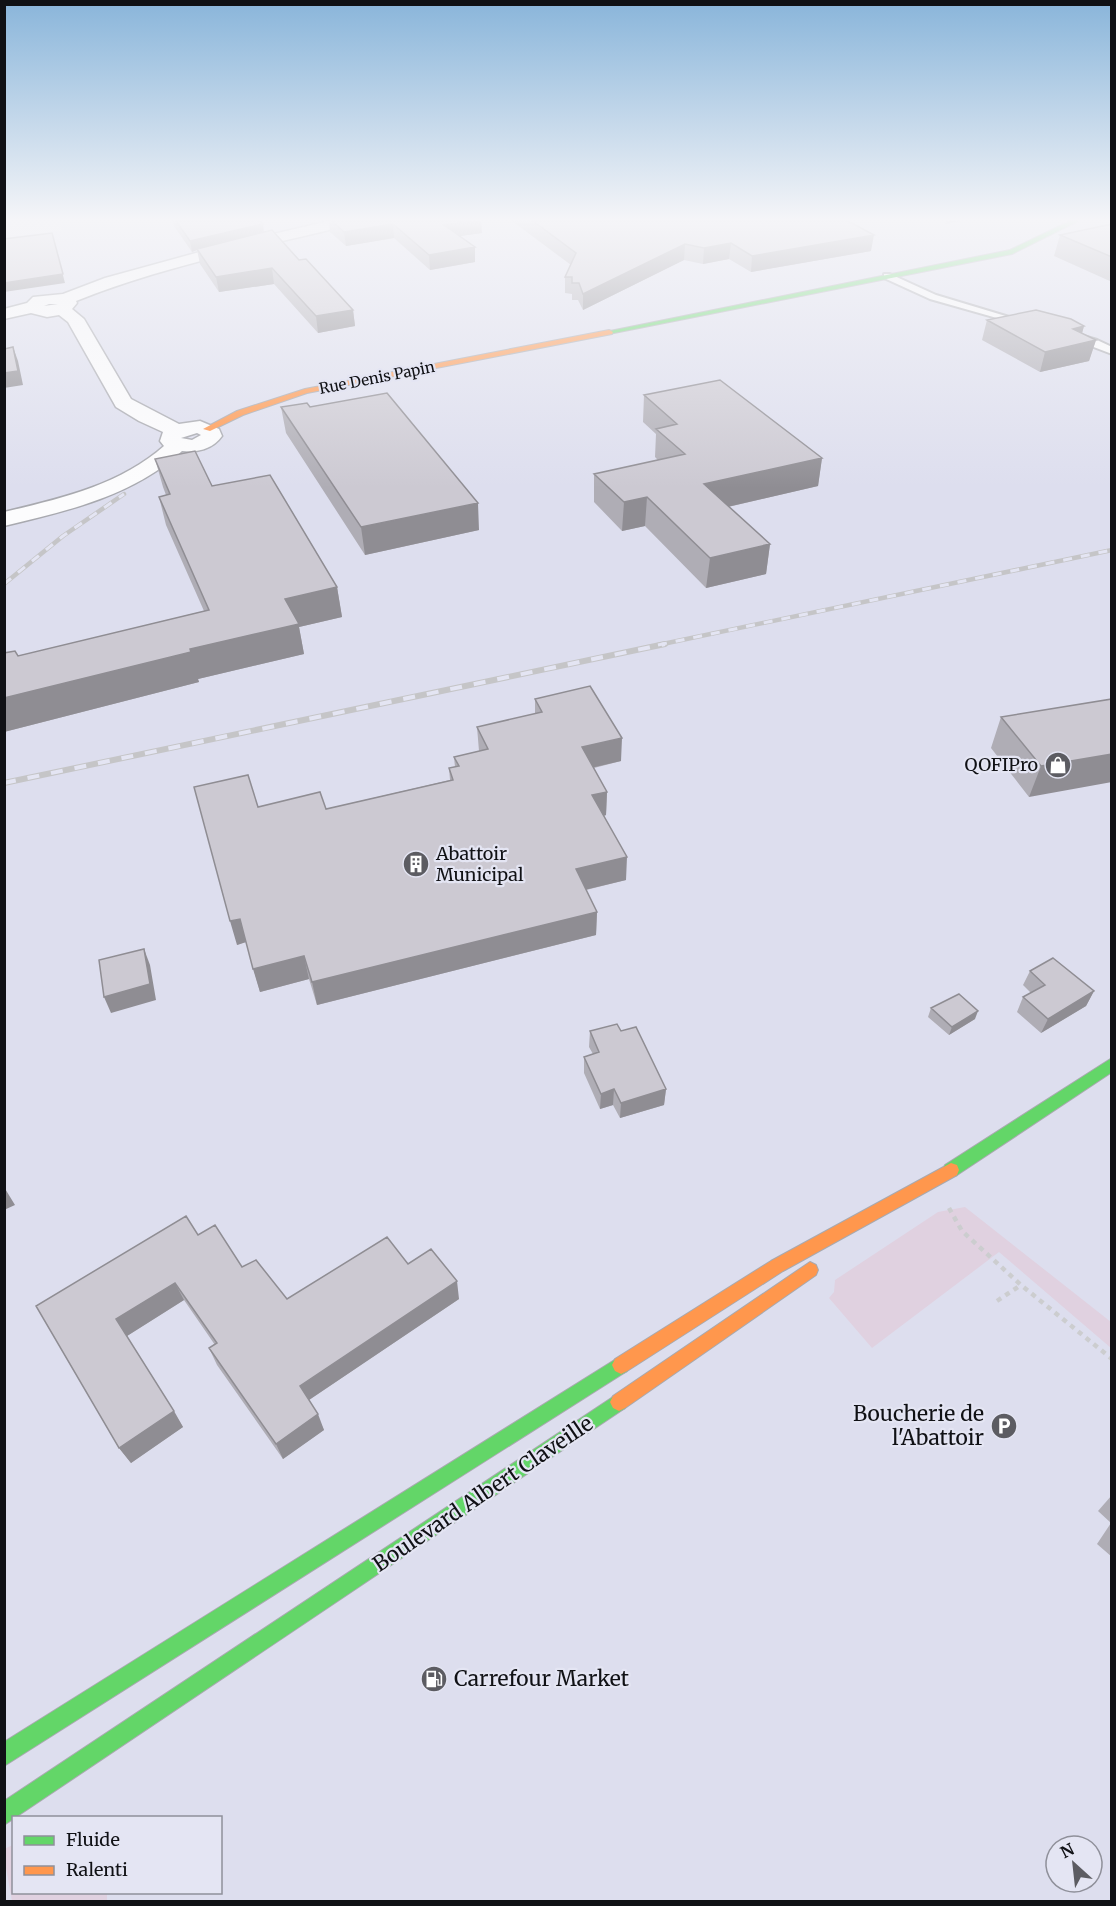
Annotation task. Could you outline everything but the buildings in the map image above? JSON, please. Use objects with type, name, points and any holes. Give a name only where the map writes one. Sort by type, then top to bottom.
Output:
[{"type":"street","points":[[4,314],[24,310]]},
{"type":"street","points":[[68,310],[75,318],[123,403],[192,446],[205,442],[212,436],[207,429]]},
{"type":"street","name":"Rue Denis Papin","points":[[207,429],[240,412],[305,391],[526,350],[721,310]]},
{"type":"street","points":[[4,519],[55,507],[101,491],[152,466],[177,438]]},
{"type":"street","name":"Boulevard Albert Claveille","points":[[4,1755],[777,1266],[956,1167],[1112,1064]]},
{"type":"street","name":"Boulevard Albert Claveille","points":[[859,1236],[956,1167]]},
{"type":"street","name":"Boulevard Albert Claveille","points":[[4,1814],[556,1446],[821,1263]]},
{"type":"lane","points":[[979,310],[1037,326]]},
{"type":"lane","points":[[1060,332],[1094,342],[1112,351]]},
{"type":"path","points":[[935,1184],[962,1231],[1021,1285],[1112,1359]]},
{"type":"path","points":[[997,1301],[1021,1285]]},
{"type":"shaded area","points":[[4,310],[1111,310],[1111,1901],[5,1901]]},
{"type":"shaded area","points":[[965,1207],[1111,1322],[1111,1348],[999,1252],[872,1348],[829,1298],[834,1292],[835,1280],[938,1212]]},
{"type":"shaded area","points":[[12,1845],[12,1894],[107,1894],[107,1901],[12,1901],[4,1849]]},
{"type":"railway","points":[[4,584],[63,536],[124,494]]},
{"type":"railway","points":[[658,645],[1112,550]]},
{"type":"railway","points":[[4,783],[665,644]]},
{"type":"traffic: fast","points":[[609,332],[720,310]]},
{"type":"traffic: fast","points":[[951,1170],[1112,1064]]},
{"type":"traffic: fast","points":[[4,1755],[621,1365]]},
{"type":"traffic: fast","points":[[4,1814],[619,1402]]},
{"type":"traffic: slow","points":[[207,429],[240,413],[305,391],[609,332]]},
{"type":"traffic: slow","points":[[621,1365],[777,1266],[951,1170]]},
{"type":"traffic: slow","points":[[619,1402],[810,1270]]},
{"type":"place","name":"QOFIPro","points":[[1058,765]]},
{"type":"place","name":"Abattoir Municipal","points":[[416,864]]},
{"type":"place","name":"Boucherie de l'Abattoir","points":[[1004,1426]]},
{"type":"place","name":"Carrefour Market","points":[[434,1679]]}]
